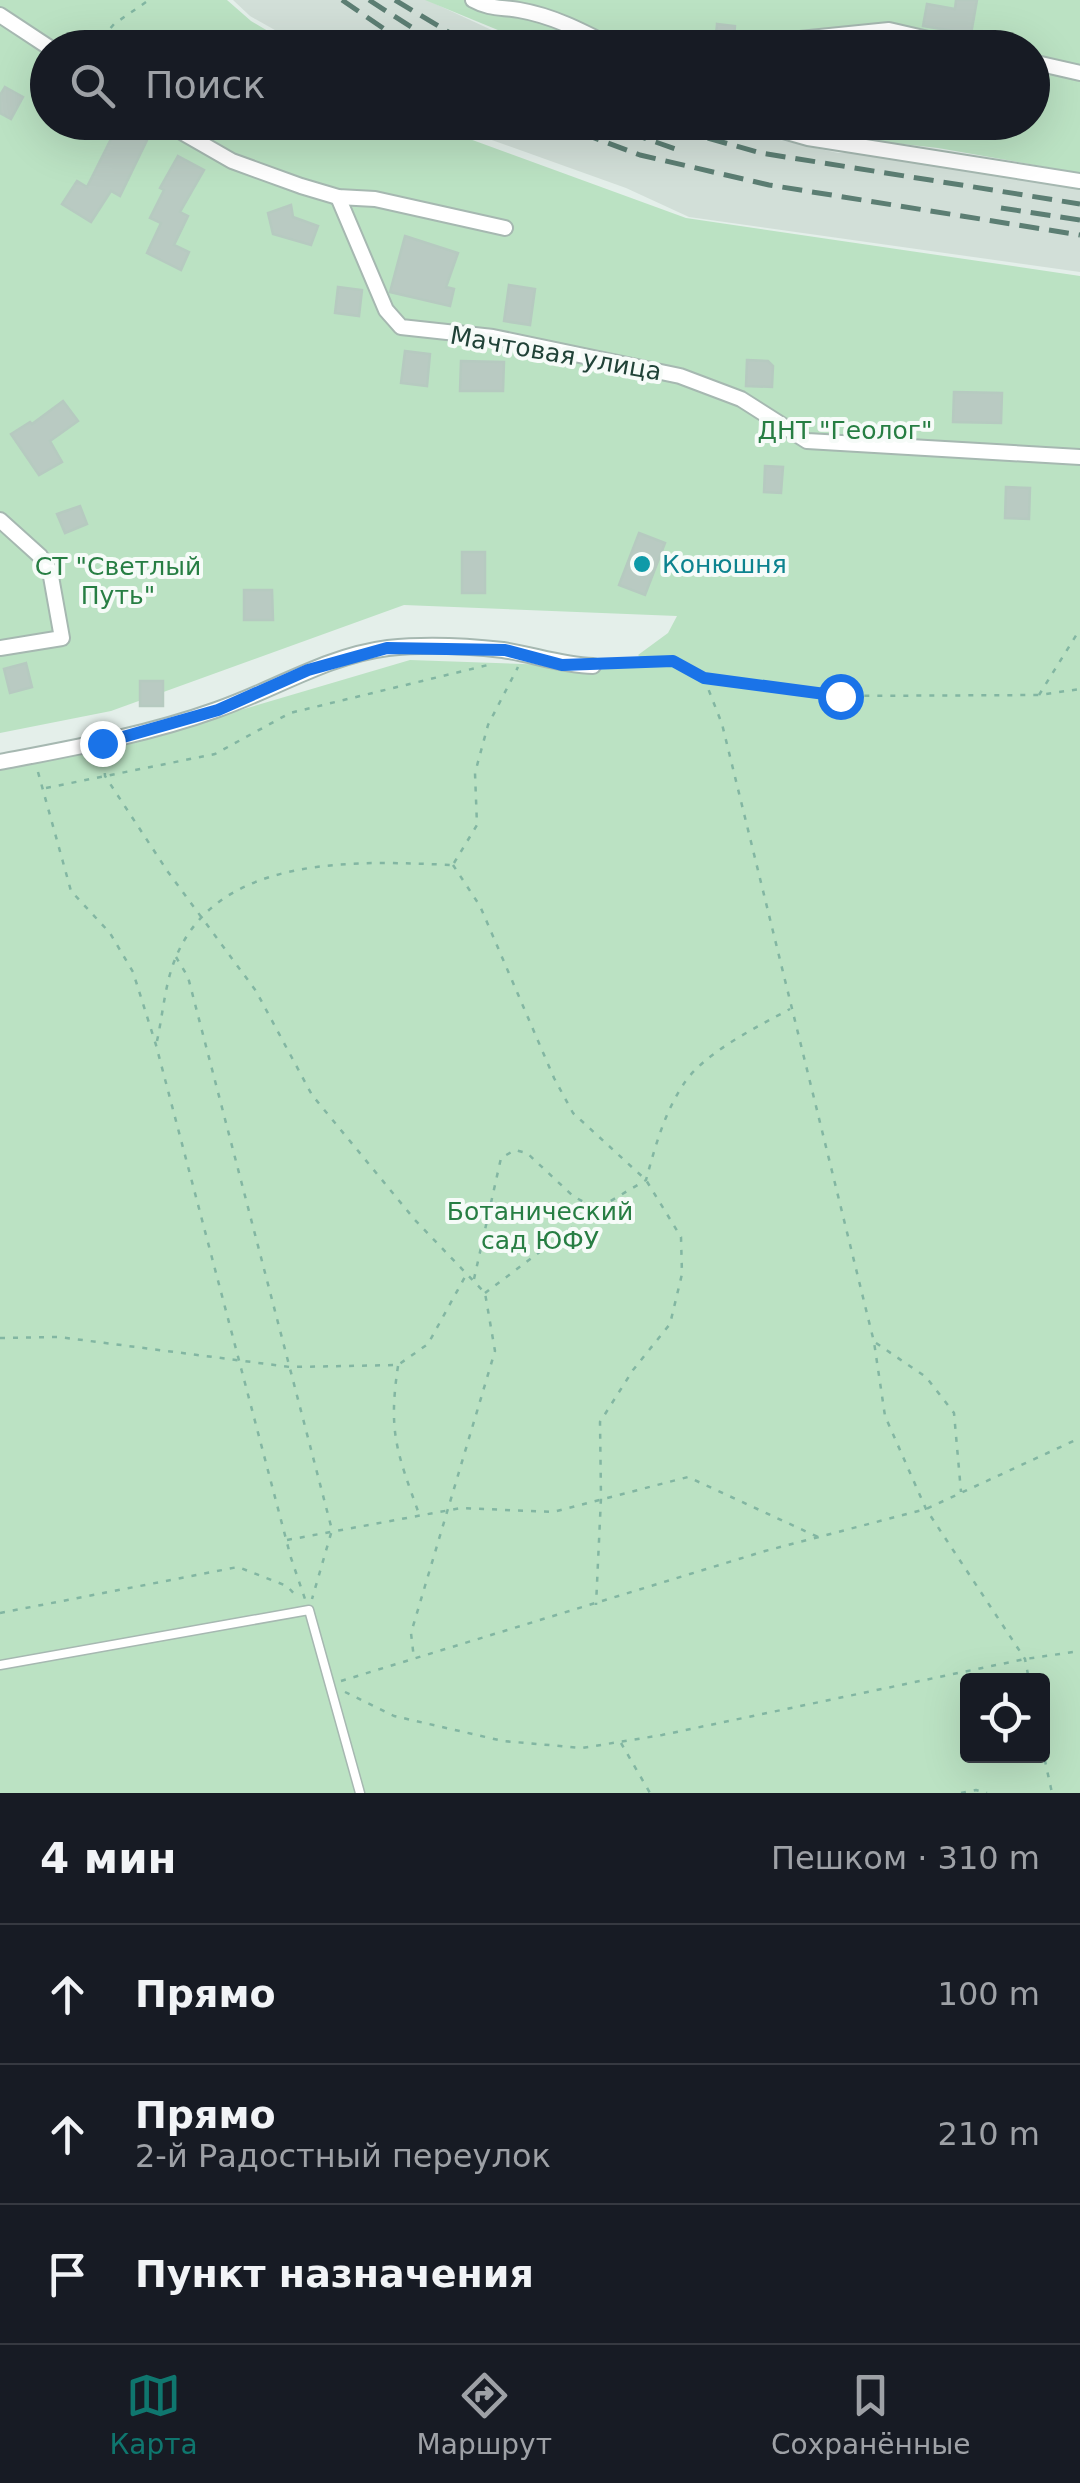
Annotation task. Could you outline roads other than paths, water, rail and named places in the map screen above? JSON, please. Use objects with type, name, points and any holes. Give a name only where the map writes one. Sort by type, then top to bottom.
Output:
[{"type":"street","points":[[474,0],[486,8],[519,10],[580,30]]},
{"type":"street","points":[[0,15],[30,35]]},
{"type":"street","points":[[1050,66],[1080,73]]},
{"type":"street","points":[[195,140],[232,161],[338,197],[376,199],[505,228]]},
{"type":"street","points":[[821,140],[1080,181]]},
{"type":"street","name":"Мачтовая улица","points":[[338,197],[386,310],[401,326],[494,337],[680,376],[741,400],[807,440],[1080,458]]},
{"type":"street","points":[[0,520],[40,556],[50,572],[62,638],[0,648]]},
{"type":"street","points":[[0,762],[102,743],[218,710],[308,670],[387,648],[505,650],[562,665],[594,666]]},
{"type":"lane","points":[[0,1665],[309,1610],[360,1793]]},
{"type":"railway","points":[[342,0],[386,30]]},
{"type":"railway","points":[[369,0],[416,30]]},
{"type":"railway","points":[[395,0],[445,30]]},
{"type":"railway","points":[[600,140],[640,155],[769,185],[1080,235]]},
{"type":"railway","points":[[650,140],[681,151]]},
{"type":"railway","points":[[714,140],[761,153],[1080,204]]},
{"type":"railway","points":[[1001,208],[1080,220]]},
{"type":"place","name":"Конюшня","points":[[642,564]]},
{"type":"park label","name":"ДНТ \"Геолог\"","points":[[845,430]]},
{"type":"park label","name":"СТ \"Светлый Путь\"","points":[[118,580]]},
{"type":"park label","name":"Ботанический сад ЮФУ","points":[[540,1226]]}]
